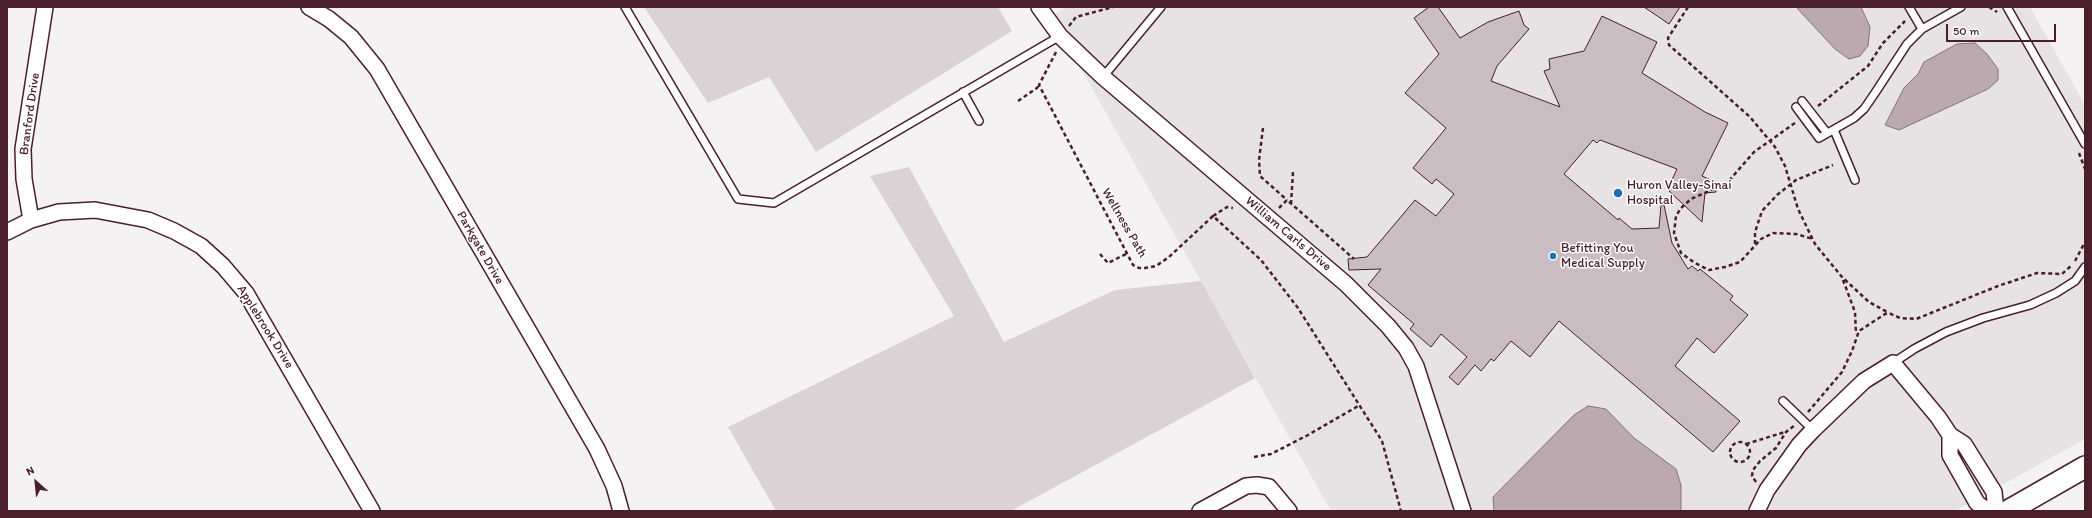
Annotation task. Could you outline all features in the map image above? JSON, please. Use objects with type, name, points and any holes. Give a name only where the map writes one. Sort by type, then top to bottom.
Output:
[{"type":"street","name":"Branford Drive","points":[[31,220],[24,179],[23,149],[45,7]]},
{"type":"street","name":"Parkgate Drive","points":[[309,7],[329,19],[351,37],[377,69],[396,99],[597,449],[614,486],[621,511]]},
{"type":"street","name":"William Carls Drive","points":[[1039,7],[1060,37],[1103,77],[1346,284],[1369,306],[1402,343],[1416,366],[1424,386],[1463,511]]},
{"type":"street","name":"Applebrook Drive","points":[[7,232],[31,220],[59,212],[95,210],[148,220],[174,231],[201,246],[223,266],[246,293],[372,511]]},
{"type":"street","points":[[1757,511],[1767,490],[1799,445],[1864,381],[1893,363],[1938,417],[1950,435],[1964,444],[1994,492],[1996,511]]},
{"type":"street","points":[[1950,435],[1950,455],[1977,502],[1988,511]]},
{"type":"street","points":[[2008,511],[2085,467]]},
{"type":"street","points":[[1200,511],[1246,486],[1257,485],[1268,487],[1289,511]]},
{"type":"lane","points":[[625,7],[738,199],[774,203],[1060,37]]},
{"type":"lane","points":[[1103,77],[1161,7]]},
{"type":"lane","points":[[1909,7],[1922,29]]},
{"type":"lane","points":[[1796,108],[1819,138],[1854,118],[1864,109],[1897,57],[1922,29],[1961,7]]},
{"type":"lane","points":[[2007,7],[2085,144]]},
{"type":"lane","points":[[963,92],[979,121]]},
{"type":"lane","points":[[1802,101],[1831,132],[1855,180]]},
{"type":"lane","points":[[1893,363],[1946,332],[1983,318],[2030,305],[2056,294],[2075,281],[2085,267]]},
{"type":"lane","points":[[1783,401],[1813,430]]},
{"type":"path","points":[[1018,101],[1037,88],[1060,37],[1072,20],[1076,17],[1113,7]]},
{"type":"path","points":[[1688,7],[1668,38],[1669,45],[1744,111],[1769,141],[1785,166],[1798,209],[1813,239],[1842,278],[1850,294],[1855,312],[1856,335]]},
{"type":"path","points":[[1811,112],[1868,66],[1883,43],[1914,14]]},
{"type":"path","name":"Wellness Path","points":[[1039,84],[1133,265],[1138,268],[1156,266],[1170,257],[1213,216],[1261,260],[1298,308],[1382,441],[1401,511]]},
{"type":"path","points":[[1804,117],[1754,152],[1726,183],[1691,199],[1681,208],[1675,222],[1674,233],[1681,253],[1695,263],[1709,270],[1725,268],[1740,262],[1761,238],[1773,233],[1796,234],[1813,239]]},
{"type":"path","points":[[1263,128],[1259,160],[1260,176],[1287,200]]},
{"type":"path","points":[[1755,244],[1755,232],[1762,211],[1791,184],[1833,165]]},
{"type":"path","points":[[1291,204],[1293,172]]},
{"type":"path","points":[[1100,254],[1108,263],[1126,254]]},
{"type":"path","points":[[1842,278],[1869,302],[1889,313]]},
{"type":"path","points":[[1254,457],[1271,454],[1360,406]]},
{"type":"path","points":[[1746,444],[1749,452],[1747,458],[1742,461],[1734,460],[1730,454],[1732,446],[1738,443],[1746,444],[1786,432]]},
{"type":"shaded area","points":[[644,7],[998,7],[1012,31],[816,152],[769,77],[708,103]]},
{"type":"shaded area","name":"Huron Valley-Sinai Hospital","points":[[1067,7],[2030,7],[2085,105],[2085,439],[1955,511],[1331,511],[1051,16]]},
{"type":"shaded area","points":[[1796,7],[1861,7],[1870,27],[1868,46],[1860,56],[1849,59],[1835,49]]},
{"type":"shaded area","points":[[1975,43],[1987,54],[1998,69],[1998,80],[1988,89],[1899,130],[1885,125],[1904,88],[1918,74],[1924,62],[1957,44]]},
{"type":"shaded area","points":[[909,167],[1004,342],[1115,290],[1201,281],[1255,378],[1011,511],[776,511],[728,427],[954,316],[870,176]]},
{"type":"shaded area","points":[[1588,406],[1606,409],[1634,438],[1676,469],[1681,485],[1681,511],[1494,511],[1493,497],[1574,415]]},
{"type":"building","points":[[1429,7],[1438,7],[1460,38],[1488,22],[1519,11],[1524,25],[1529,29],[1497,66],[1491,81],[1560,107],[1544,71],[1550,69],[1549,59],[1584,51],[1602,16],[1657,42],[1642,73],[1705,112],[1728,123],[1702,176],[1715,182],[1716,192],[1705,193],[1702,222],[1669,191],[1673,184],[1671,182],[1677,169],[1600,140],[1597,143],[1593,140],[1564,174],[1618,220],[1619,218],[1632,229],[1659,228],[1661,205],[1664,205],[1672,243],[1688,269],[1692,266],[1698,271],[1700,269],[1733,296],[1730,300],[1748,315],[1714,353],[1697,338],[1675,366],[1740,421],[1713,452],[1559,321],[1530,357],[1511,341],[1494,361],[1491,359],[1481,371],[1475,365],[1458,385],[1449,377],[1467,357],[1441,334],[1431,347],[1410,329],[1414,324],[1368,285],[1381,269],[1349,270],[1348,259],[1367,257],[1415,200],[1436,216],[1454,194],[1436,179],[1432,184],[1413,168],[1446,128],[1405,93],[1439,54],[1414,18]]},
{"type":"building","points":[[1644,7],[1680,7],[1669,24]]},
{"type":"place","name":"Huron Valley-Sinai Hospital","points":[[1618,193]]},
{"type":"place","name":"Befitting You Medical Supply","points":[[1553,256]]}]
